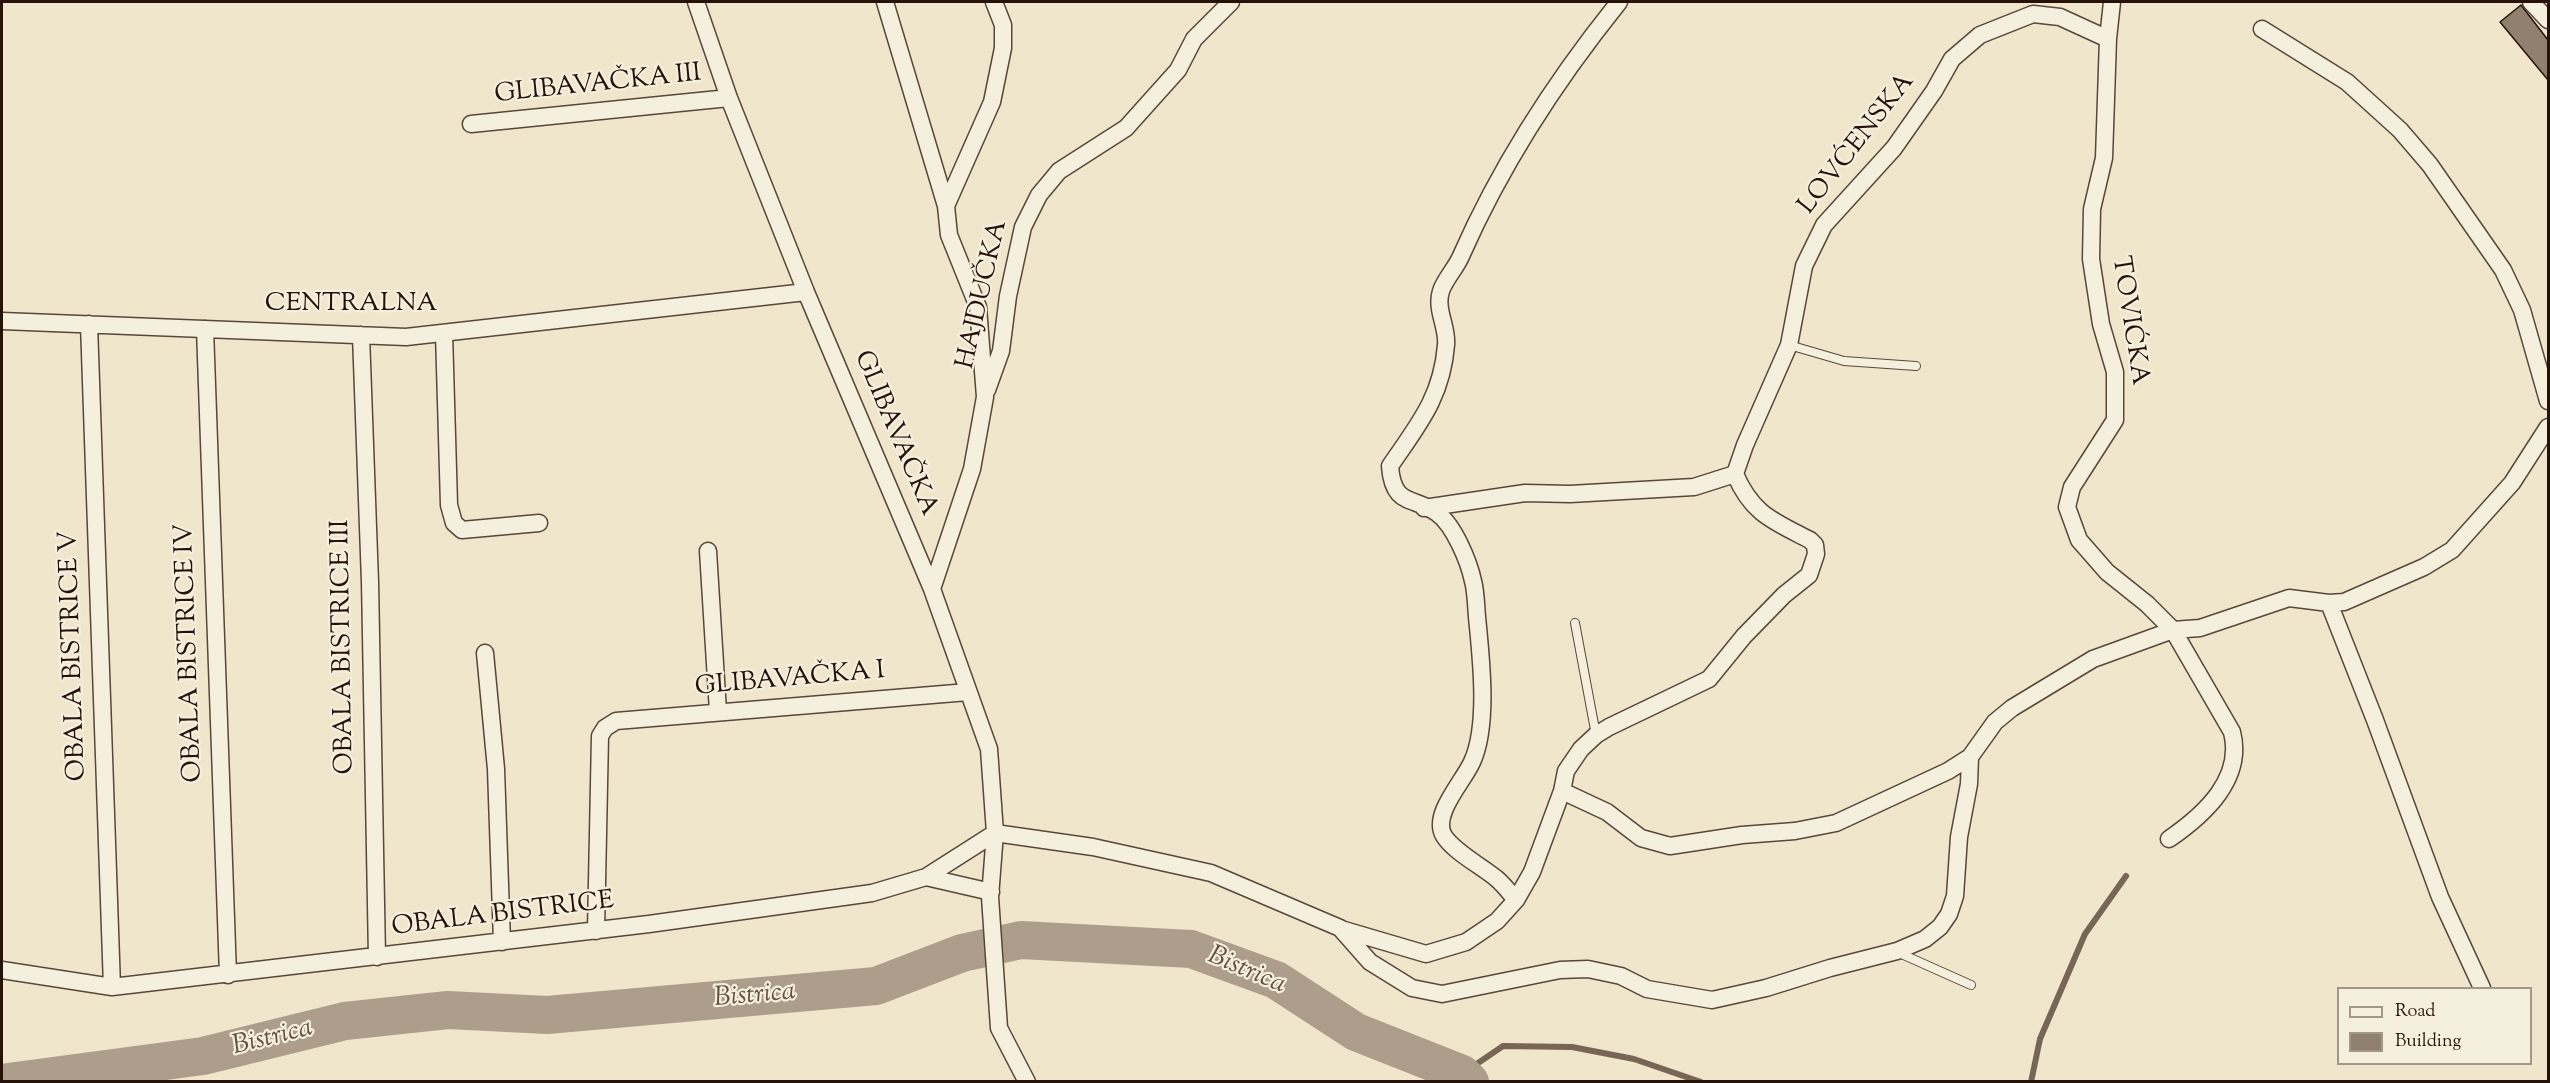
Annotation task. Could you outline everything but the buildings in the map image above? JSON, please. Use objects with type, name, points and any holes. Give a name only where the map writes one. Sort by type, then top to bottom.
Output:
[{"type":"street","name":"GLIBAVAČKA","points":[[696,2],[729,98],[806,292],[933,589],[988,749],[995,833],[990,894],[999,1028],[1027,1082]]},
{"type":"street","points":[[885,2],[946,206],[949,235],[978,307],[985,397],[972,469],[933,589]]},
{"type":"street","points":[[946,206],[992,102],[1003,37],[1003,25],[994,2]]},
{"type":"street","name":"HAJDUČKA","points":[[985,397],[1001,351],[1008,296],[1023,227],[1040,195],[1059,171],[1126,128],[1178,70],[1194,39],[1231,2]]},
{"type":"street","points":[[1516,900],[1499,880],[1450,843],[1440,826],[1449,802],[1472,761],[1481,723],[1482,664],[1473,581],[1452,528],[1437,513],[1409,502],[1397,491],[1391,480],[1390,466],[1415,432],[1442,380],[1447,342],[1441,317],[1441,291],[1461,258],[1472,228],[1498,180],[1576,54],[1619,2]]},
{"type":"street","name":"TOVIĆKA","points":[[2112,2],[2108,39],[2104,158],[2092,209],[2091,260],[2101,324],[2115,372],[2115,420],[2072,487],[2067,507],[2079,540],[2107,572],[2147,604],[2173,630],[2232,732],[2236,746],[2221,790],[2207,810],[2169,839]]},
{"type":"street","points":[[2532,2],[2548,20]]},
{"type":"street","name":"LOVĆENSKA","points":[[1735,474],[1745,445],[1789,345],[1804,266],[1824,225],[1894,148],[1934,91],[1952,59],[1980,35],[2033,14],[2060,17],[2108,39]]},
{"type":"street","points":[[2262,29],[2347,82],[2400,130],[2430,165],[2503,270],[2522,310],[2548,401]]},
{"type":"street","name":"GLIBAVAČKA III","points":[[471,124],[729,98]]},
{"type":"street","name":"CENTRALNA","points":[[2,321],[406,337],[806,292]]},
{"type":"street","name":"OBALA BISTRICE V","points":[[88,324],[112,987]]},
{"type":"street","name":"OBALA BISTRICE IV","points":[[205,329],[228,975]]},
{"type":"street","points":[[444,333],[449,505],[454,523],[462,530],[539,523]]},
{"type":"street","name":"OBALA BISTRICE III","points":[[361,335],[370,582],[377,957]]},
{"type":"street","points":[[1562,791],[1607,812],[1641,837],[1670,846],[1742,835],[1795,831],[1836,823],[1948,771],[1970,757],[1995,722],[2012,708],[2093,659],[2173,630],[2200,628],[2289,598],[2329,603],[2344,602],[2424,567],[2452,550],[2512,483],[2548,427]]},
{"type":"street","points":[[995,833],[1093,847],[1211,873],[1340,928],[1426,954],[1466,942],[1497,921],[1516,900],[1532,872],[1562,791],[1566,771],[1581,749],[1596,735],[1709,679],[1744,636],[1784,595],[1809,575],[1814,565],[1815,545],[1757,510],[1742,492],[1735,474],[1694,487],[1570,494],[1526,493],[1424,508]]},
{"type":"street","points":[[708,551],[718,712]]},
{"type":"street","points":[[2329,603],[2440,897],[2482,987]]},
{"type":"street","points":[[485,652],[496,769],[502,942]]},
{"type":"street","name":"GLIBAVAČKA I","points":[[596,931],[600,736],[605,728],[616,721],[968,692]]},
{"type":"street","points":[[1340,928],[1370,962],[1412,988],[1442,994],[1560,970],[1588,969],[1621,976],[1647,989],[1712,1000],[1766,988],[1830,968],[1897,951],[1925,939],[1940,927],[1949,914],[1955,896],[1959,837],[1969,784],[1970,757]]},
{"type":"street","name":"OBALA BISTRICE","points":[[2,970],[112,987],[596,931],[872,893],[926,877],[995,833]]},
{"type":"street","points":[[926,877],[990,894]]},
{"type":"lane","points":[[1789,345],[1844,362],[1916,366]]},
{"type":"lane","points":[[1575,623],[1596,735]]},
{"type":"lane","points":[[1897,951],[1971,985]]},
{"type":"waterway","points":[[2031,1082],[2040,1039],[2085,934],[2126,876]]},
{"type":"waterway","name":"Bistrica","points":[[8,1082],[203,1056],[345,1021],[448,1010],[547,1015],[876,986],[962,953],[1021,940],[1191,949],[1276,980],[1356,1032],[1462,1074],[1470,1082]]},
{"type":"waterway","points":[[1462,1074],[1503,1046],[1572,1047],[1634,1059],[1701,1082]]}]
